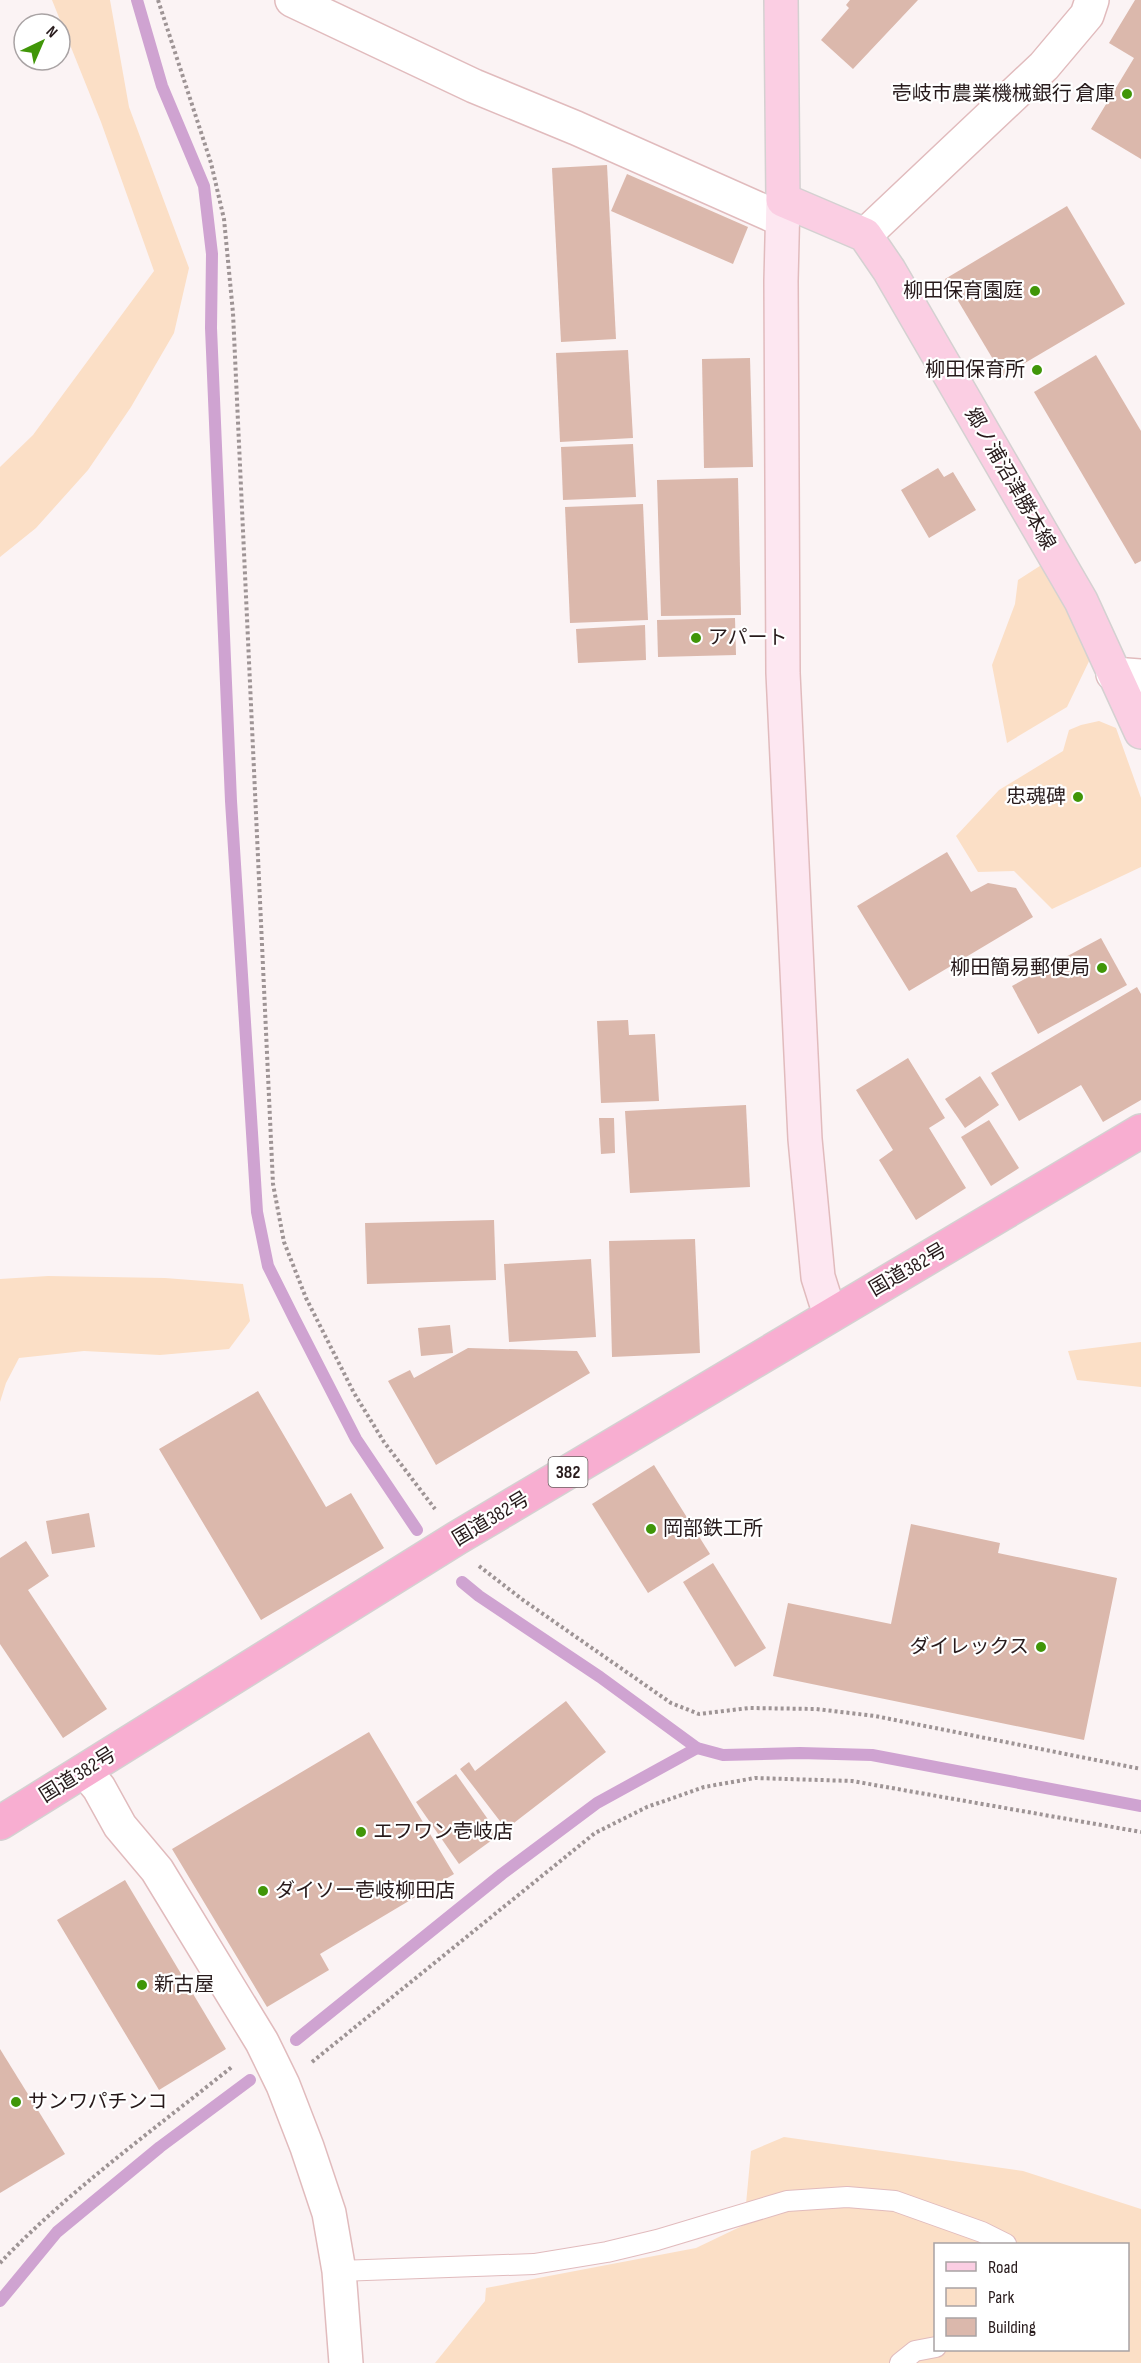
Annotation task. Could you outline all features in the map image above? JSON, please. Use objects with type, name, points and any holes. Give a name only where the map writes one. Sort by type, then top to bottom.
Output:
[{"type":"highway","name":"国道382号","points":[[0,1822],[458,1538],[1141,1131]]},
{"type":"main road","points":[[781,0],[783,210],[865,235]]},
{"type":"main road","name":"郷ノ浦沼津勝本線","points":[[865,235],[889,270],[1081,601],[1127,675],[1141,732]]},
{"type":"street","points":[[292,0],[474,86],[783,210],[781,281],[783,673],[805,1139],[818,1276],[830,1315]]},
{"type":"street","points":[[865,235],[1044,66],[1087,15],[1092,0]]},
{"type":"street","points":[[85,1771],[99,1788],[120,1826],[157,1870],[262,2042],[284,2085],[329,2213],[339,2271],[346,2363]]},
{"type":"lane","points":[[339,2271],[534,2264],[607,2252],[657,2240],[787,2201],[847,2197],[895,2201],[982,2232],[1004,2243]]},
{"type":"lane","points":[[900,2363],[915,2351],[934,2347]]},
{"type":"path","points":[[158,0],[211,163],[224,219],[233,313],[273,1184],[284,1242],[306,1298],[354,1393],[384,1442],[458,1538],[469,1558],[523,1600],[671,1703],[699,1714],[749,1708],[828,1710],[874,1716],[1141,1769]]},
{"type":"path","points":[[284,2085],[595,1833],[647,1807],[704,1787],[755,1778],[852,1780],[1141,1832]]},
{"type":"path","points":[[0,2263],[21,2241],[92,2180],[262,2042]]},
{"type":"green space","points":[[52,0],[110,0],[129,107],[189,268],[174,333],[131,407],[88,470],[36,528],[0,557],[0,467],[33,435],[154,271],[101,122],[72,50],[72,12],[57,12]]},
{"type":"green space","points":[[1046,562],[1092,655],[1067,707],[1007,743],[992,665],[1015,604],[1018,580]]},
{"type":"green space","points":[[1099,721],[1116,728],[1141,798],[1141,867],[1052,909],[1014,871],[978,872],[956,836],[999,790],[1063,751],[1069,730]]},
{"type":"green space","points":[[48,1276],[165,1278],[243,1284],[250,1321],[229,1349],[160,1355],[84,1351],[19,1358],[6,1383],[0,1402],[0,1279]]},
{"type":"green space","points":[[1141,1342],[1141,1387],[1077,1380],[1068,1351]]},
{"type":"green space","points":[[784,2137],[1023,2171],[1141,2209],[1141,2363],[435,2363],[485,2301],[486,2288],[696,2248],[744,2225],[751,2151]]},
{"type":"building","points":[[850,0],[918,0],[853,69],[821,40],[849,8],[846,5]]},
{"type":"building","name":"壱岐市農業機械銀行 倉庫","points":[[1135,0],[1141,0],[1141,159],[1091,129],[1134,58],[1109,43]]},
{"type":"building","points":[[607,165],[616,339],[561,342],[552,168]]},
{"type":"building","points":[[627,174],[748,227],[733,264],[611,211]]},
{"type":"building","name":"柳田保育園庭","points":[[1067,206],[1125,304],[1003,376],[945,279]]},
{"type":"building","points":[[628,350],[633,438],[560,442],[556,353]]},
{"type":"building","points":[[1096,355],[1141,431],[1141,561],[1135,564],[1034,392]]},
{"type":"building","points":[[750,358],[753,467],[704,468],[702,359]]},
{"type":"building","points":[[633,444],[636,497],[563,500],[561,447]]},
{"type":"building","points":[[938,468],[944,477],[953,472],[976,510],[929,538],[901,490]]},
{"type":"building","points":[[738,478],[741,615],[661,616],[657,480]]},
{"type":"building","points":[[643,504],[648,620],[570,623],[565,507]]},
{"type":"building","name":"アパート","points":[[735,618],[736,655],[658,657],[657,620]]},
{"type":"building","points":[[645,625],[646,660],[578,663],[576,629]]},
{"type":"building","points":[[947,852],[971,892],[988,883],[1016,888],[1033,917],[909,991],[857,906]]},
{"type":"building","points":[[1101,938],[1127,985],[1038,1034],[1012,986]]},
{"type":"building","points":[[1137,987],[1141,994],[1141,1100],[1103,1122],[1081,1085],[1019,1121],[991,1073]]},
{"type":"building","points":[[628,1020],[629,1035],[655,1034],[659,1101],[601,1103],[597,1021]]},
{"type":"building","points":[[908,1058],[945,1118],[929,1128],[966,1188],[916,1220],[879,1160],[893,1150],[856,1090]]},
{"type":"building","points":[[980,1076],[999,1105],[965,1128],[945,1099]]},
{"type":"building","points":[[746,1105],[750,1187],[630,1193],[625,1111]]},
{"type":"building","points":[[599,1118],[614,1118],[615,1153],[601,1154]]},
{"type":"building","points":[[989,1120],[1019,1168],[991,1186],[961,1137]]},
{"type":"building","points":[[494,1220],[496,1280],[367,1284],[365,1223]]},
{"type":"building","points":[[695,1239],[700,1353],[612,1357],[609,1241]]},
{"type":"building","points":[[591,1259],[596,1337],[509,1342],[504,1264]]},
{"type":"building","points":[[450,1325],[453,1353],[421,1356],[418,1328]]},
{"type":"building","points":[[468,1348],[577,1351],[590,1373],[436,1465],[388,1381],[410,1370],[414,1378]]},
{"type":"building","points":[[258,1391],[326,1507],[351,1493],[384,1548],[261,1620],[159,1449]]},
{"type":"building","name":"岡部鉄工所","points":[[654,1465],[710,1554],[648,1593],[592,1504]]},
{"type":"building","points":[[89,1513],[95,1547],[52,1554],[46,1521]]},
{"type":"building","points":[[911,1524],[1000,1543],[998,1553],[1117,1578],[1084,1740],[773,1676],[788,1603],[891,1624]]},
{"type":"building","points":[[26,1541],[49,1576],[28,1590],[107,1709],[63,1738],[0,1644],[0,1558]]},
{"type":"building","name":"岡部鉄工所","points":[[713,1563],[766,1648],[735,1667],[683,1582]]},
{"type":"building","points":[[566,1701],[606,1752],[506,1829],[460,1769],[469,1762],[475,1771]]},
{"type":"building","points":[[369,1732],[454,1874],[320,1954],[329,1970],[267,2007],[172,1849]]},
{"type":"building","points":[[456,1774],[499,1835],[459,1864],[416,1802]]},
{"type":"building","name":"新古屋","points":[[125,1880],[226,2049],[159,2090],[57,1920]]},
{"type":"building","name":"サンワパチンコ","points":[[0,2049],[65,2154],[0,2193]]},
{"type":"waterway","points":[[137,0],[162,86],[204,186],[212,254],[211,328],[231,801],[257,1212],[268,1266],[294,1318],[356,1439],[417,1530]]},
{"type":"waterway","points":[[462,1582],[479,1596],[600,1677],[697,1748],[723,1755],[800,1753],[872,1755],[1141,1806]]},
{"type":"waterway","points":[[296,2040],[502,1874],[597,1803],[697,1748]]},
{"type":"waterway","points":[[0,2301],[57,2232],[160,2147],[250,2080]]},
{"type":"place","name":"壱岐市農業機械銀行 倉庫","points":[[1127,94]]},
{"type":"place","name":"柳田保育園庭","points":[[1035,291]]},
{"type":"place","name":"柳田保育所","points":[[1037,370]]},
{"type":"place","name":"アパート","points":[[696,638]]},
{"type":"place","name":"忠魂碑","points":[[1078,797]]},
{"type":"place","name":"柳田簡易郵便局","points":[[1102,968]]},
{"type":"place","name":"岡部鉄工所","points":[[651,1529]]},
{"type":"place","name":"ダイレックス","points":[[1041,1647]]},
{"type":"place","name":"エフワン壱岐店","points":[[361,1832]]},
{"type":"place","name":"ダイソー壱岐柳田店","points":[[263,1891]]},
{"type":"place","name":"新古屋","points":[[142,1985]]},
{"type":"place","name":"サンワパチンコ","points":[[16,2102]]}]
